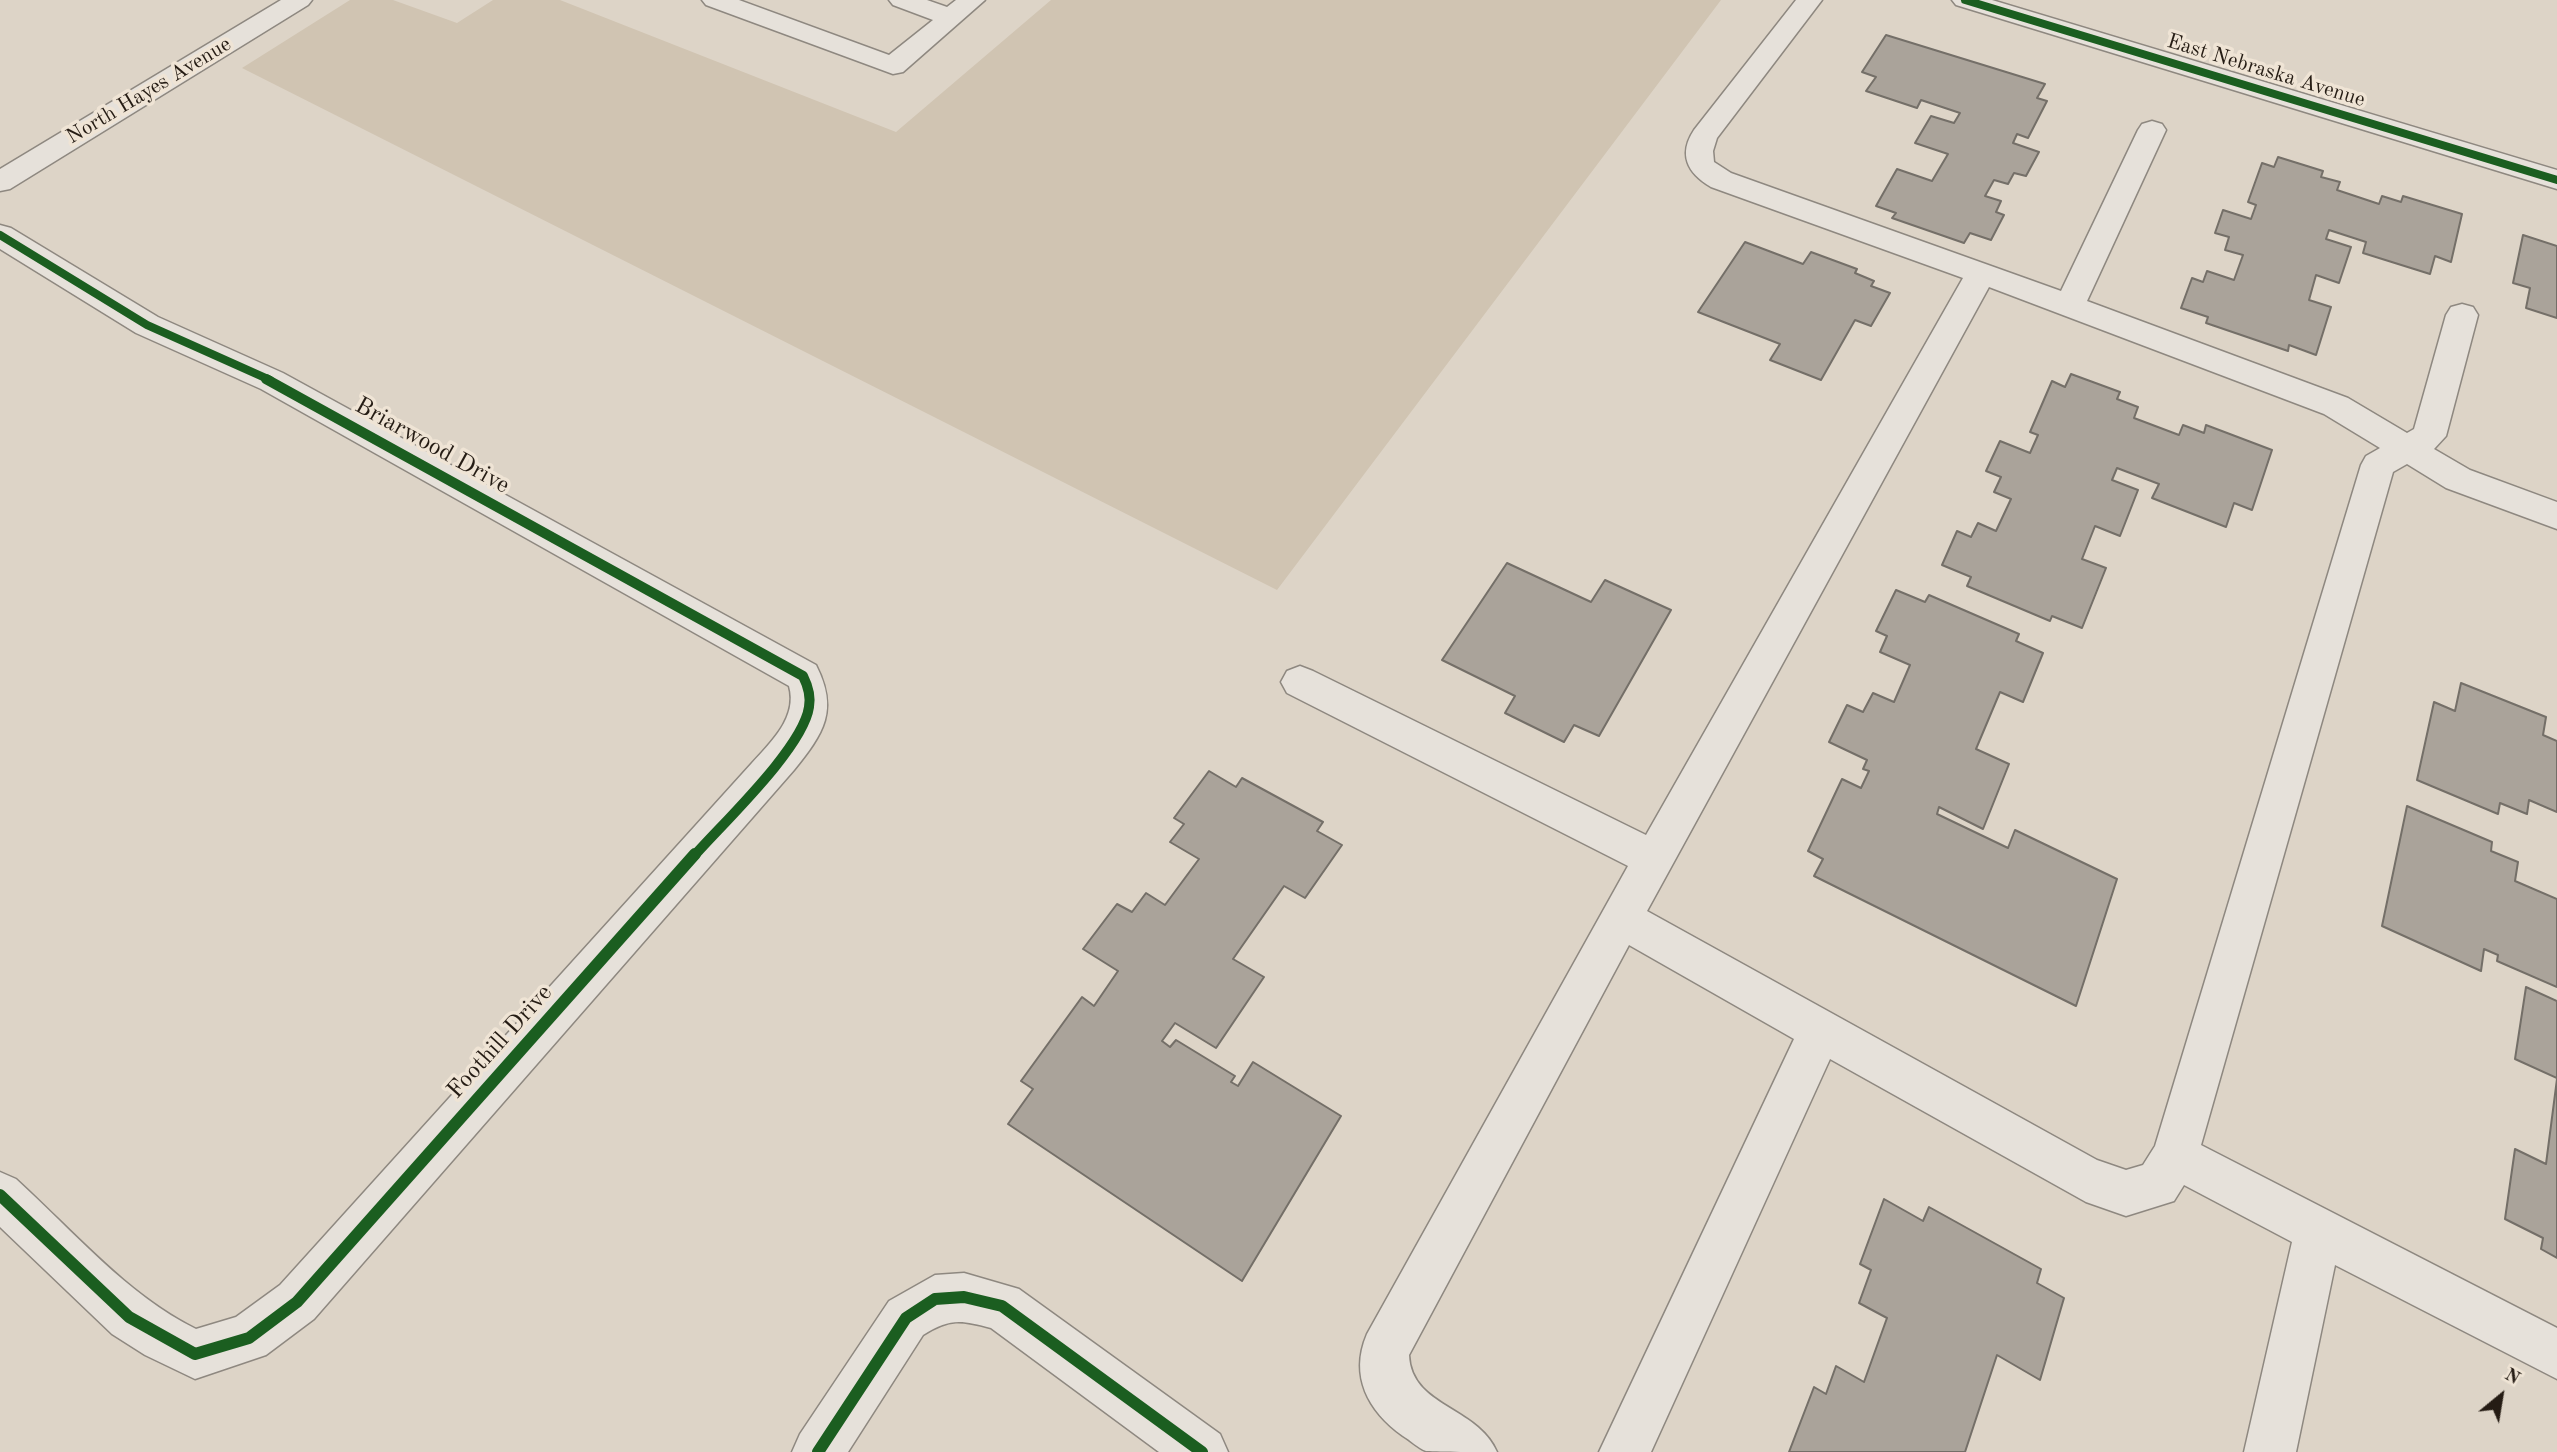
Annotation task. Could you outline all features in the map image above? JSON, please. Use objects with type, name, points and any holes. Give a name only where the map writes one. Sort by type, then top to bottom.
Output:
[{"type":"street","name":"North Hayes Avenue","points":[[0,183],[299,0]]},
{"type":"street","points":[[715,0],[893,66],[972,0]]},
{"type":"street","points":[[902,0],[950,17]]},
{"type":"street","points":[[1809,0],[1704,136],[1698,148],[1697,161],[1705,171],[1721,180],[1981,273],[2336,406],[2458,479],[2557,516]]},
{"type":"street","name":"East Nebraska Avenue","points":[[1965,0],[2557,180]]},
{"type":"street","points":[[2069,307],[2152,130]]},
{"type":"street","points":[[0,183],[5,189],[0,206]]},
{"type":"street","name":"Briarwood Drive","points":[[0,234],[147,325],[272,381],[803,676],[811,698],[806,720]]},
{"type":"street","points":[[1471,1452],[1400,1403],[1385,1379],[1384,1351],[1620,918],[1981,273]]},
{"type":"street","points":[[1620,918],[2086,1179],[2126,1193],[2158,1185],[2175,1156],[2378,466],[2429,436],[2462,315]]},
{"type":"street","points":[[1300,682],[1653,859]]},
{"type":"street","name":"Foothill Drive","points":[[0,1195],[129,1317],[195,1354],[249,1338],[297,1302],[766,775],[788,749],[806,720]]},
{"type":"street","points":[[1626,1452],[1821,1030]]},
{"type":"street","points":[[2175,1156],[2557,1354]]},
{"type":"street","points":[[2270,1452],[2319,1229]]},
{"type":"street","points":[[818,1452],[906,1318],[935,1299],[964,1297],[1002,1306],[1202,1452]]},
{"type":"shaded area","points":[[350,0],[393,0],[457,23],[493,0],[560,0],[896,132],[1051,0],[1721,0],[1277,590],[242,68]]},
{"type":"building","points":[[1886,35],[2045,84],[2037,98],[2047,101],[2028,138],[2017,134],[2013,143],[2039,152],[2026,176],[2014,173],[2008,184],[1994,180],[1985,196],[2001,201],[1996,212],[2004,215],[1991,240],[1970,233],[1964,243],[1892,218],[1896,213],[1876,206],[1897,169],[1932,181],[1948,154],[1915,143],[1931,116],[1954,123],[1960,113],[1921,100],[1917,108],[1866,91],[1876,77],[1862,72]]},
{"type":"building","points":[[2278,157],[2323,171],[2321,177],[2340,182],[2337,190],[2379,204],[2382,196],[2401,202],[2403,196],[2462,214],[2451,262],[2435,256],[2430,274],[2363,253],[2366,242],[2329,230],[2326,239],[2351,247],[2339,283],[2316,275],[2309,300],[2331,307],[2316,355],[2289,345],[2288,351],[2206,323],[2208,317],[2181,308],[2192,278],[2203,282],[2207,271],[2234,280],[2243,255],[2225,250],[2229,237],[2215,233],[2223,210],[2251,219],[2256,205],[2248,202],[2262,163],[2274,167]]},
{"type":"building","points":[[2523,235],[2557,246],[2557,318],[2526,308],[2530,288],[2513,283]]},
{"type":"building","points":[[1745,242],[1803,264],[1811,252],[1857,269],[1855,273],[1874,281],[1871,286],[1890,293],[1871,326],[1855,320],[1821,380],[1770,360],[1780,344],[1698,312]]},
{"type":"building","points":[[2071,374],[2120,392],[2117,399],[2138,407],[2134,418],[2179,435],[2183,425],[2204,433],[2206,425],[2272,450],[2252,510],[2234,503],[2226,527],[2152,498],[2159,484],[2117,468],[2112,480],[2138,490],[2120,536],[2095,526],[2082,559],[2106,568],[2082,628],[2052,616],[2050,621],[1967,586],[1971,577],[1942,565],[1957,531],[1971,537],[1978,523],[1996,531],[2011,499],[1994,492],[2001,477],[1986,471],[2000,441],[2030,453],[2038,435],[2030,432],[2052,381],[2065,387]]},
{"type":"building","points":[[1507,563],[1591,602],[1605,580],[1671,610],[1599,736],[1574,725],[1564,742],[1505,713],[1515,696],[1442,660]]},
{"type":"building","points":[[1896,590],[1925,602],[1929,595],[2019,634],[2016,641],[2043,653],[2023,702],[2000,692],[1976,749],[2009,764],[1983,829],[1939,807],[1937,814],[2008,848],[2015,830],[2117,879],[2076,1006],[1814,876],[1823,859],[1808,851],[1842,779],[1861,788],[1869,771],[1863,769],[1867,760],[1829,742],[1847,705],[1863,712],[1873,693],[1894,702],[1910,665],[1880,652],[1887,636],[1876,631]]},
{"type":"building","points":[[2461,683],[2546,717],[2543,735],[2557,741],[2557,812],[2529,800],[2527,814],[2500,803],[2498,814],[2417,780],[2434,702],[2455,711]]},
{"type":"building","points":[[1209,771],[1236,787],[1242,778],[1323,822],[1317,831],[1342,845],[1305,898],[1284,886],[1233,959],[1264,977],[1216,1048],[1175,1023],[1162,1041],[1170,1047],[1176,1040],[1235,1076],[1231,1082],[1238,1086],[1253,1062],[1341,1116],[1242,1281],[1008,1124],[1033,1089],[1021,1081],[1082,997],[1094,1006],[1118,971],[1083,949],[1117,904],[1132,912],[1146,893],[1165,905],[1199,859],[1170,842],[1184,824],[1174,818]]},
{"type":"building","points":[[2407,806],[2492,842],[2491,851],[2518,862],[2515,881],[2557,899],[2557,987],[2497,961],[2498,955],[2484,949],[2481,971],[2382,926]]},
{"type":"building","points":[[2526,987],[2557,1001],[2557,1078],[2515,1059]]},
{"type":"building","points":[[2557,1079],[2557,1258],[2541,1249],[2543,1238],[2505,1219],[2515,1149],[2546,1164]]},
{"type":"building","points":[[1884,1199],[1923,1221],[1929,1207],[2041,1269],[2037,1283],[2064,1298],[2040,1380],[1997,1355],[1965,1452],[1789,1452],[1814,1387],[1826,1394],[1836,1366],[1864,1382],[1887,1318],[1859,1303],[1871,1270],[1860,1264]]},
{"type":"cycle path","points":[[1965,0],[2557,180]]},
{"type":"cycle path","points":[[0,235],[147,325],[272,381],[803,676],[810,697],[801,729],[766,775],[297,1302],[249,1338],[195,1354],[162,1338],[129,1317],[0,1195]]},
{"type":"cycle path","points":[[818,1452],[906,1318],[935,1299],[964,1297],[1002,1306],[1202,1452]]}]
